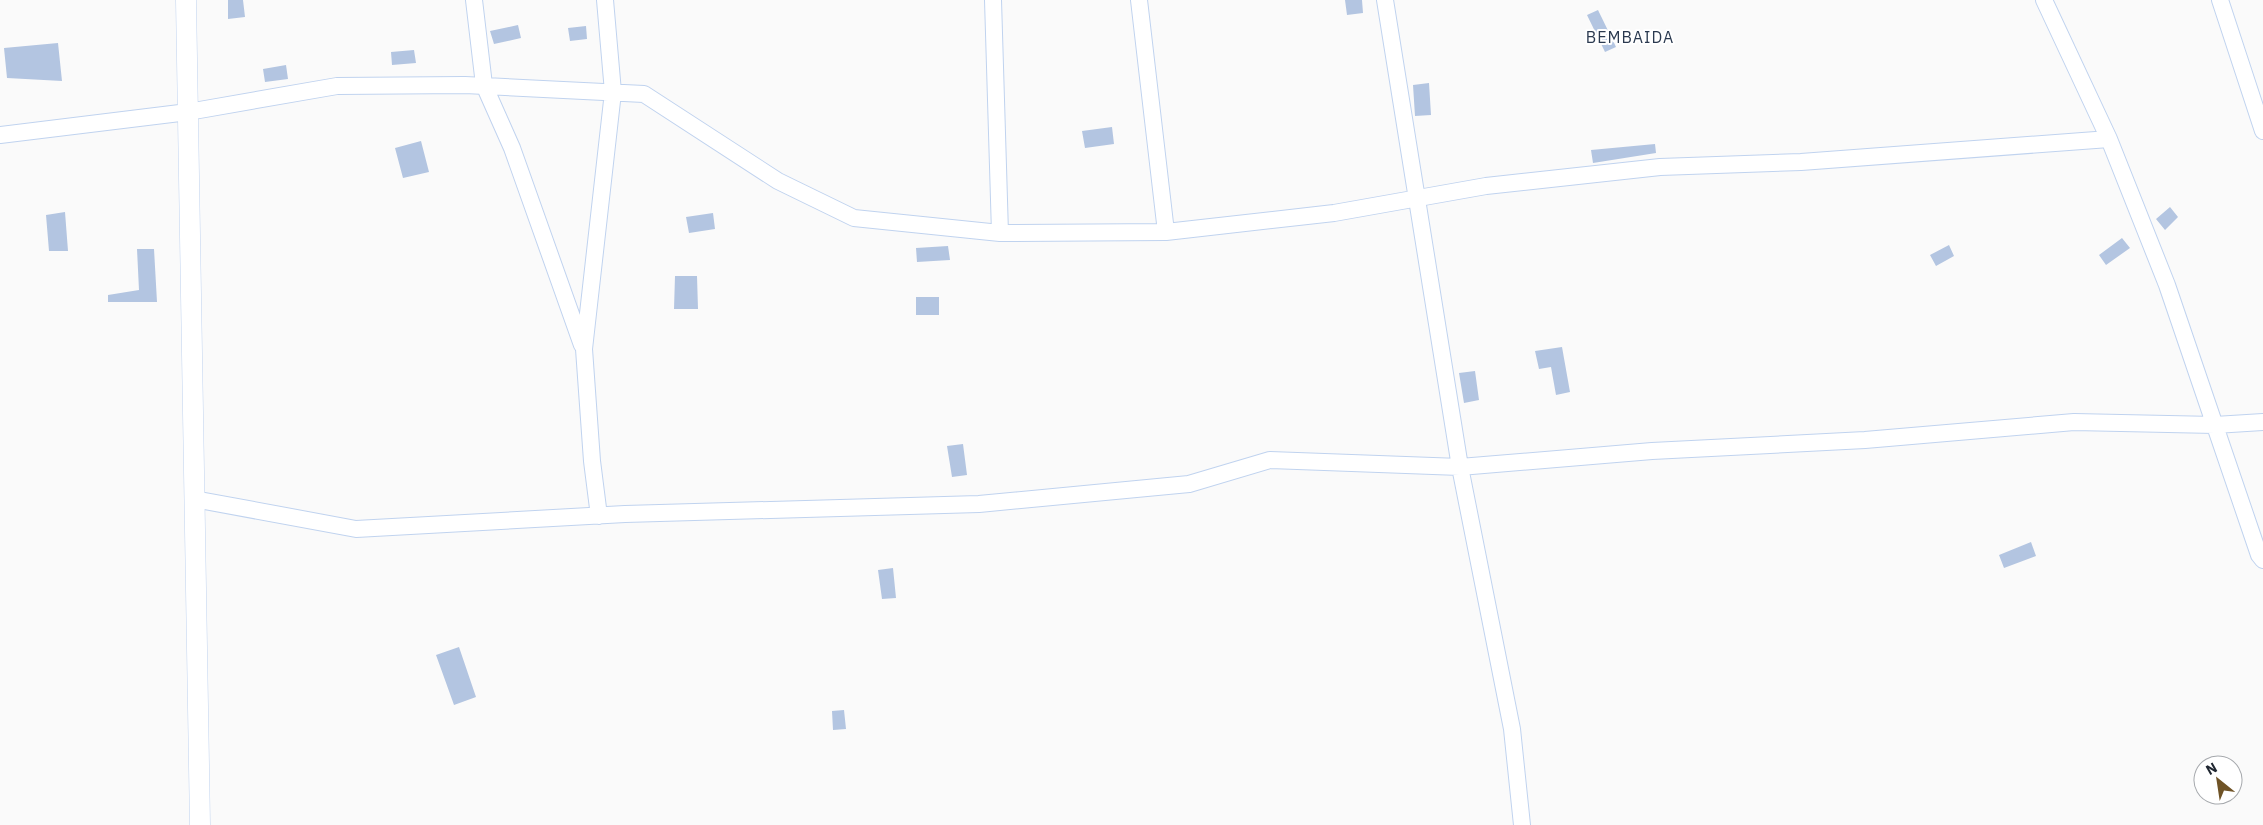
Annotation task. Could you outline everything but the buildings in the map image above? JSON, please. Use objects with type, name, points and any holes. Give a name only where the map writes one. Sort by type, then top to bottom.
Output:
[{"type":"street","points":[[186,0],[200,825]]},
{"type":"street","points":[[474,0],[484,85],[512,148],[584,349]]},
{"type":"street","points":[[599,516],[592,461],[584,349],[613,92],[604,0]]},
{"type":"street","points":[[993,0],[1000,233]]},
{"type":"street","points":[[1140,0],[1166,232]]},
{"type":"street","points":[[1384,0],[1418,198],[1460,467],[1512,729],[1522,825]]},
{"type":"street","points":[[2044,0],[2109,139],[2167,285],[2259,555],[2263,560]]},
{"type":"street","points":[[2220,0],[2263,131]]},
{"type":"street","points":[[0,135],[188,112],[337,86],[484,85],[644,94],[778,181],[854,218],[1000,233],[1166,232],[1334,213],[1486,186],[1660,167],[1801,162],[2109,139]]},
{"type":"street","points":[[194,498],[356,529],[599,516],[979,504],[1189,484],[1270,460],[1460,467],[1652,450],[1865,440],[2074,422],[2215,425],[2263,422]]},
{"type":"district","name":"BEMBAIDA","points":[[1630,37]]}]
